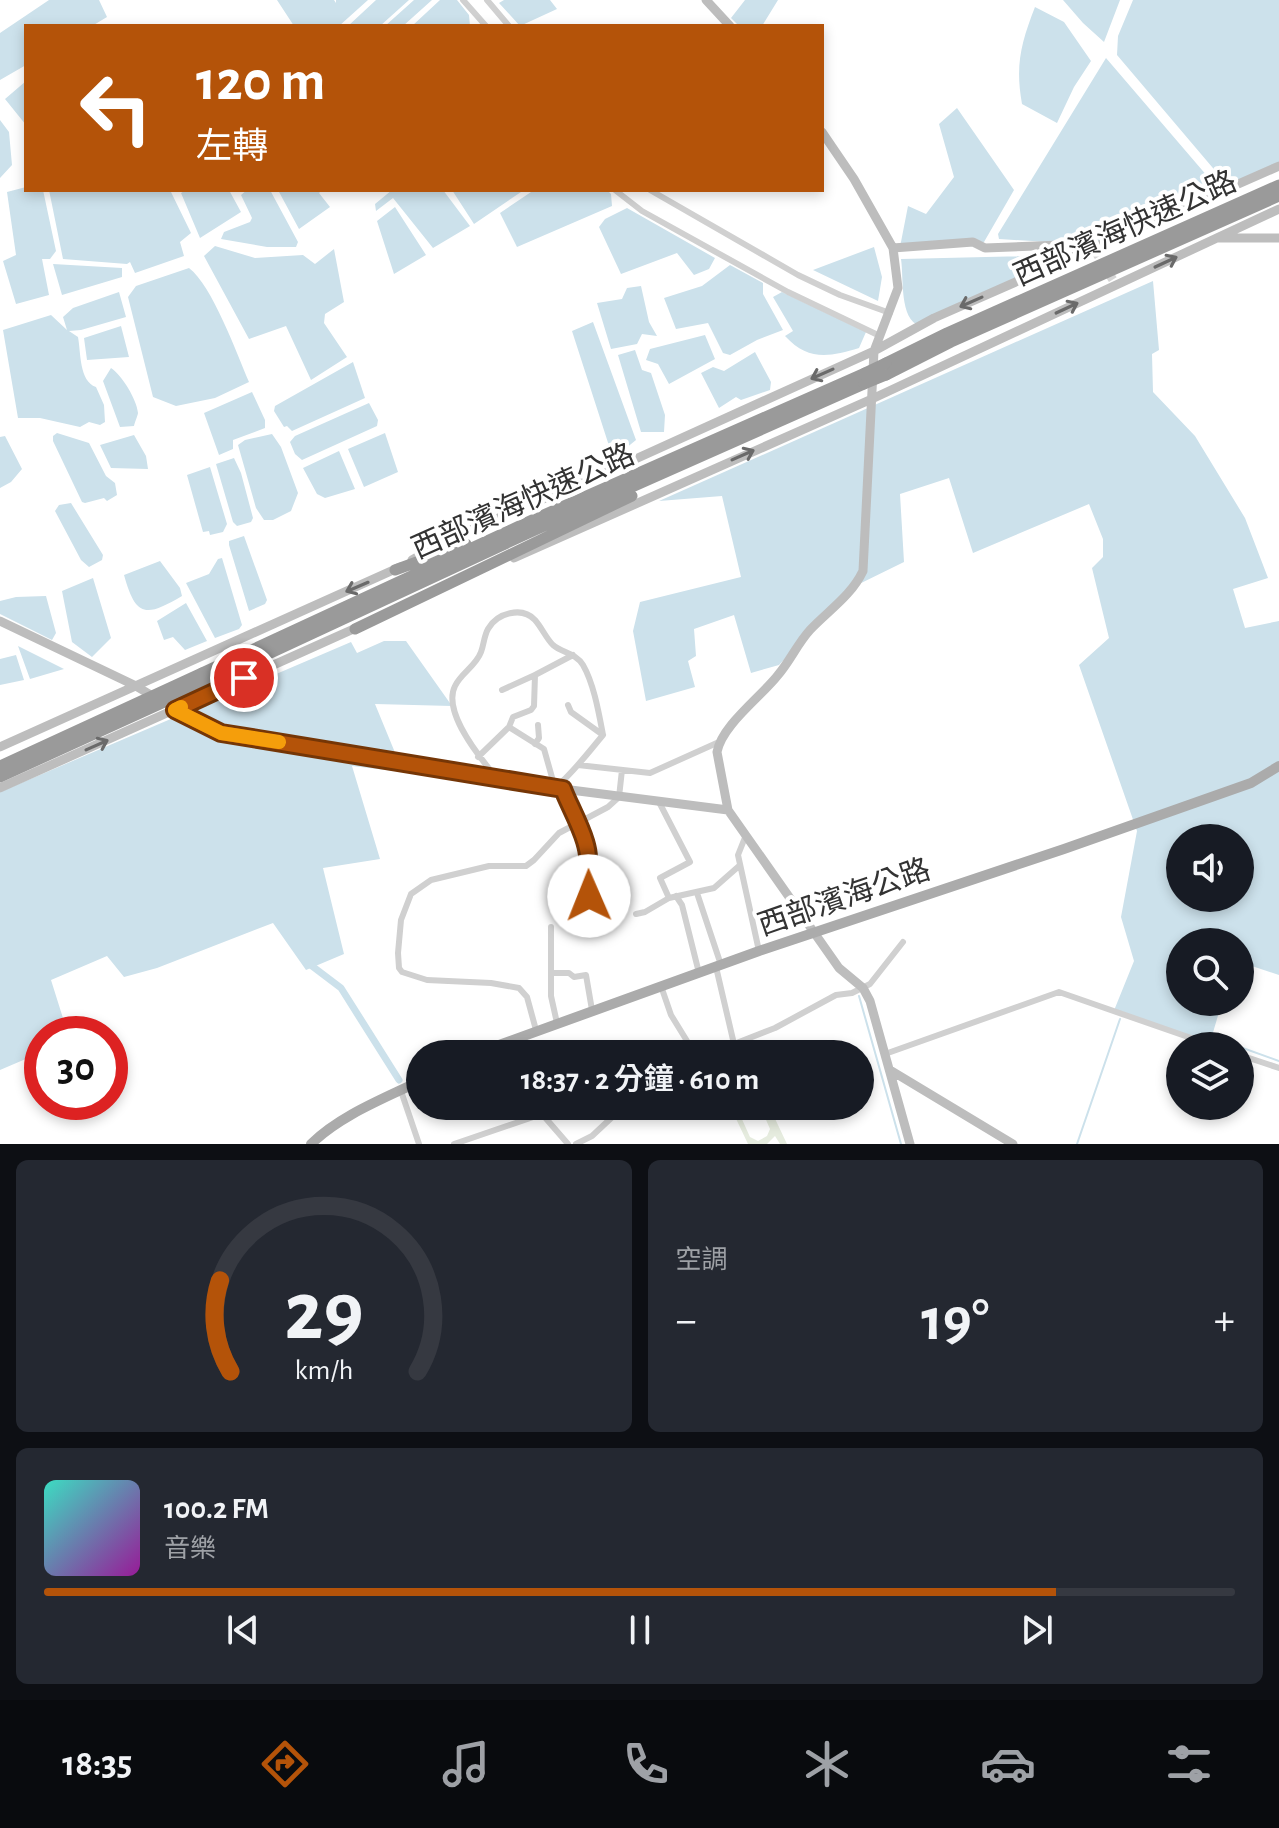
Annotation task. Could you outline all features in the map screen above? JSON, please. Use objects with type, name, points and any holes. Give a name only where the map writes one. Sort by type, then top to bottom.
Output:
[{"type":"highway","name":"西部濱海快速公路","points":[[952,336],[1279,185]]},
{"type":"highway","name":"西部濱海快速公路","points":[[952,336],[1279,196]]},
{"type":"highway","points":[[886,369],[914,349],[952,336]]},
{"type":"highway","points":[[886,369],[927,354],[952,336]]},
{"type":"highway","name":"西部濱海快速公路","points":[[204,678],[886,369]]},
{"type":"highway","points":[[395,570],[465,544],[644,465],[745,432]]},
{"type":"highway","points":[[355,629],[666,480],[745,432]]},
{"type":"highway","points":[[0,766],[204,678]]},
{"type":"highway","points":[[0,777],[204,678]]},
{"type":"main road","name":"西部濱海公路","points":[[510,1040],[759,951],[1251,783],[1279,766]]},
{"type":"main road","points":[[311,1144],[348,1116],[406,1088]]},
{"type":"street","points":[[463,0],[484,24]]},
{"type":"street","points":[[487,0],[507,24]]},
{"type":"street","points":[[706,0],[728,24]]},
{"type":"street","points":[[577,765],[650,773],[719,742],[778,675],[809,631],[856,587],[863,571],[874,351],[898,288],[893,248],[834,146],[824,134]]},
{"type":"street","points":[[0,747],[395,570],[449,539],[609,471],[874,351],[927,322],[1279,166]]},
{"type":"street","points":[[618,192],[642,211],[788,292],[880,335]]},
{"type":"street","points":[[653,192],[798,275],[889,316]]},
{"type":"street","points":[[0,788],[355,629],[421,603],[874,398],[1279,209]]},
{"type":"street","points":[[1216,238],[1279,238]]},
{"type":"street","points":[[893,248],[973,242],[985,248],[1061,245],[1094,249]]},
{"type":"street","points":[[496,777],[470,746],[452,694],[461,676],[481,652],[486,631],[501,616],[514,612],[526,613],[554,646],[581,660],[603,735]]},
{"type":"street","points":[[0,621],[134,685],[221,733],[559,789],[728,810]]},
{"type":"street","points":[[502,690],[573,655]]},
{"type":"street","points":[[478,757],[509,727],[513,717],[534,706],[535,675]]},
{"type":"street","points":[[568,705],[571,712],[603,735]]},
{"type":"street","points":[[535,744],[539,738],[538,725]]},
{"type":"street","points":[[509,727],[544,749],[559,789],[586,840],[589,865],[585,870],[594,926]]},
{"type":"street","points":[[559,789],[603,735]]},
{"type":"street","points":[[719,742],[718,765],[728,810],[839,968],[863,988],[870,1001],[910,1144]]},
{"type":"street","points":[[536,1030],[527,997],[519,988],[491,983],[427,980],[402,972],[398,953],[401,920],[411,894],[444,876],[489,866],[526,866],[559,833],[608,807],[619,797],[622,770]]},
{"type":"street","points":[[659,802],[690,862],[660,878],[672,897],[682,905],[699,973]]},
{"type":"street","points":[[747,834],[742,839],[739,866],[759,951]]},
{"type":"street","points":[[636,914],[672,897],[697,893],[721,883],[739,866]]},
{"type":"street","points":[[697,893],[719,966],[733,1040]]},
{"type":"street","points":[[551,927],[551,996],[557,1023]]},
{"type":"street","points":[[744,1040],[775,1028],[836,995],[870,984],[903,942]]},
{"type":"street","points":[[551,973],[569,973],[574,977],[586,975],[592,1010]]},
{"type":"street","points":[[661,986],[671,1015],[686,1040]]},
{"type":"street","points":[[885,1054],[1059,992],[1174,1032]]},
{"type":"street","points":[[1254,1060],[1279,1068]]},
{"type":"street","points":[[890,1070],[1013,1144]]},
{"type":"street","points":[[401,1090],[419,1144]]},
{"type":"street","points":[[454,1144],[542,1114],[568,1144]]},
{"type":"street","points":[[576,1144],[592,1136],[609,1120]]},
{"type":"shaded area","points":[[737,1120],[742,1120],[750,1137],[758,1141],[767,1136],[770,1129],[766,1120],[776,1120],[787,1144],[780,1144],[775,1136],[767,1144],[748,1144]]},
{"type":"water","points":[[49,0],[99,0],[107,17],[95,24],[24,24],[24,66],[0,80],[0,33]]},
{"type":"water","points":[[277,0],[334,0],[336,3],[336,0],[368,0],[341,24],[293,24]]},
{"type":"water","points":[[376,0],[409,0],[382,24],[350,24]]},
{"type":"water","points":[[414,0],[432,0],[405,24],[387,24]]},
{"type":"water","points":[[440,0],[457,0],[469,15],[470,24],[414,24]]},
{"type":"water","points":[[504,0],[550,0],[557,9],[518,24],[499,3]]},
{"type":"water","points":[[745,0],[778,0],[763,24],[737,24],[731,18]]},
{"type":"water","points":[[1063,0],[1120,0],[1104,42],[1083,23]]},
{"type":"water","points":[[1133,0],[1279,0],[1279,164],[1229,187],[1117,55],[1118,36]]},
{"type":"water","points":[[1035,7],[1064,22],[1091,61],[1074,87],[1057,123],[1022,104],[1019,77],[1021,54]]},
{"type":"water","points":[[1106,58],[1220,191],[1099,245],[999,239],[998,234]]},
{"type":"water","points":[[24,83],[24,123],[5,99]]},
{"type":"water","points":[[957,108],[1014,190],[984,242],[977,246],[900,247],[908,206],[926,214],[954,177],[939,124]]},
{"type":"water","points":[[0,120],[9,132],[12,165],[0,178]]},
{"type":"water","points":[[24,188],[24,192],[43,192],[56,251],[50,259],[42,259],[49,295],[16,304],[3,261],[16,255],[7,192]]},
{"type":"water","points":[[49,192],[171,192],[191,233],[180,242],[184,256],[135,273],[130,262],[63,259]]},
{"type":"water","points":[[230,192],[241,212],[200,238],[181,193]]},
{"type":"water","points":[[245,192],[271,192],[298,242],[296,247],[267,247],[221,239],[224,232],[250,222],[252,218],[241,195]]},
{"type":"water","points":[[279,192],[320,192],[330,207],[299,229]]},
{"type":"water","points":[[390,192],[444,192],[470,226],[433,248],[393,198],[376,211],[375,204]]},
{"type":"water","points":[[453,192],[521,192],[474,224]]},
{"type":"water","points":[[531,192],[611,194],[612,206],[517,247],[500,213]]},
{"type":"water","points":[[395,207],[426,255],[394,274],[377,221]]},
{"type":"water","points":[[627,208],[715,258],[709,269],[694,275],[677,253],[621,274],[599,227],[605,219]]},
{"type":"water","points":[[215,246],[255,258],[303,255],[315,264],[334,249],[344,302],[325,314],[324,323],[347,357],[311,380],[286,326],[249,339],[204,256]]},
{"type":"water","points":[[874,247],[882,277],[878,301],[813,270]]},
{"type":"water","points":[[1076,255],[920,326],[913,322],[906,307],[901,259]]},
{"type":"water","points":[[53,264],[122,268],[122,277],[62,295]]},
{"type":"water","points":[[730,265],[763,283],[763,294],[783,330],[730,355],[723,353],[708,323],[676,329],[664,298],[702,286]]},
{"type":"water","points":[[189,268],[215,304],[249,382],[215,398],[176,406],[153,397],[128,297],[136,286]]},
{"type":"water","points":[[1153,281],[1159,350],[1152,354],[1153,392],[1195,436],[1245,518],[1268,578],[1233,589],[1245,628],[1279,621],[1279,975],[1254,967],[1254,928],[1166,928],[1166,1016],[1218,1016],[1213,1032],[1168,1032],[1113,1013],[1134,961],[1121,917],[1137,831],[1079,665],[1109,638],[1092,568],[1103,557],[1103,539],[1089,504],[973,553],[949,478],[900,494],[904,562],[851,588],[779,665],[751,673],[734,615],[694,629],[696,656],[688,661],[695,687],[646,701],[633,631],[640,602],[741,577],[722,496],[659,501]]},
{"type":"water","points":[[641,286],[649,322],[657,336],[642,334],[637,344],[611,349],[597,303],[622,299],[627,288]]},
{"type":"water","points":[[119,292],[126,317],[69,331],[78,337],[84,373],[90,384],[96,387],[104,405],[105,422],[100,425],[89,422],[80,427],[40,418],[18,418],[3,330],[51,315],[67,330],[63,317],[73,308]]},
{"type":"water","points":[[782,292],[866,332],[859,348],[828,355],[802,350],[785,336],[793,331],[773,297]]},
{"type":"water","points":[[593,322],[636,440],[620,453],[611,452],[572,331]]},
{"type":"water","points":[[121,326],[129,357],[87,360],[84,338]]},
{"type":"water","points":[[705,335],[715,359],[669,384],[658,364],[646,360],[650,349]]},
{"type":"water","points":[[635,350],[642,370],[651,373],[665,415],[664,432],[641,432],[618,355]]},
{"type":"water","points":[[755,352],[771,382],[770,390],[741,400],[736,397],[719,408],[701,373],[713,367],[724,371]]},
{"type":"water","points":[[353,362],[365,398],[292,431],[284,427],[274,411],[275,406]]},
{"type":"water","points":[[111,368],[135,401],[138,413],[134,426],[120,427],[103,381]]},
{"type":"water","points":[[252,392],[265,420],[265,428],[233,440],[233,449],[219,455],[204,413]]},
{"type":"water","points":[[369,403],[378,420],[377,426],[302,460],[295,454],[290,442],[295,436]]},
{"type":"water","points":[[57,433],[89,443],[106,476],[115,483],[117,495],[107,501],[104,498],[82,502],[53,441]]},
{"type":"water","points":[[385,433],[398,472],[364,487],[348,449]]},
{"type":"water","points":[[272,434],[281,447],[298,493],[291,511],[273,520],[264,520],[256,508],[238,445],[245,440]]},
{"type":"water","points":[[134,435],[146,456],[148,469],[111,468],[100,445]]},
{"type":"water","points":[[5,436],[22,469],[11,482],[0,488],[0,437]]},
{"type":"water","points":[[339,451],[355,489],[325,498],[317,494],[303,468]]},
{"type":"water","points":[[234,458],[253,518],[251,522],[237,526],[233,522],[216,464]]},
{"type":"water","points":[[210,467],[227,524],[223,532],[210,535],[209,531],[203,532],[187,475]]},
{"type":"water","points":[[71,503],[103,555],[102,560],[89,567],[81,560],[55,511],[59,505]]},
{"type":"water","points":[[244,536],[267,600],[249,611],[229,545],[229,541]]},
{"type":"water","points":[[222,558],[242,625],[215,638],[186,583],[209,574],[218,559]]},
{"type":"water","points":[[160,561],[180,588],[182,596],[159,608],[144,610],[133,599],[124,575]]},
{"type":"water","points":[[93,578],[111,638],[92,657],[72,642],[62,591]]},
{"type":"water","points":[[46,596],[56,633],[52,640],[0,614],[0,601]]},
{"type":"water","points":[[186,603],[207,641],[185,650],[173,637],[164,640],[157,621]]},
{"type":"water","points":[[384,641],[406,641],[452,706],[375,704],[403,772],[352,766],[380,859],[323,868],[344,954],[306,970],[273,923],[157,968],[124,977],[107,956],[51,980],[62,1016],[24,1016],[24,1060],[0,1070],[0,792],[351,642],[357,653]]},
{"type":"water","points":[[18,646],[64,669],[30,679]]},
{"type":"water","points":[[16,655],[24,680],[0,685],[0,659]]},
{"type":"waterway","points":[[308,963],[341,988],[399,1080]]},
{"type":"waterway","points":[[859,996],[901,1144]]},
{"type":"waterway","points":[[1077,1144],[1120,1019]]},
{"type":"waterway","points":[[1254,1052],[1279,1061]]},
{"type":"tunnel","points":[[1094,249],[1116,285]]},
{"type":"slow traffic","points":[[181,707],[175,710],[221,733],[279,742]]},
{"type":"route","points":[[244,678],[175,710],[221,733],[563,789],[586,840],[589,865],[585,870],[589,896]]}]
